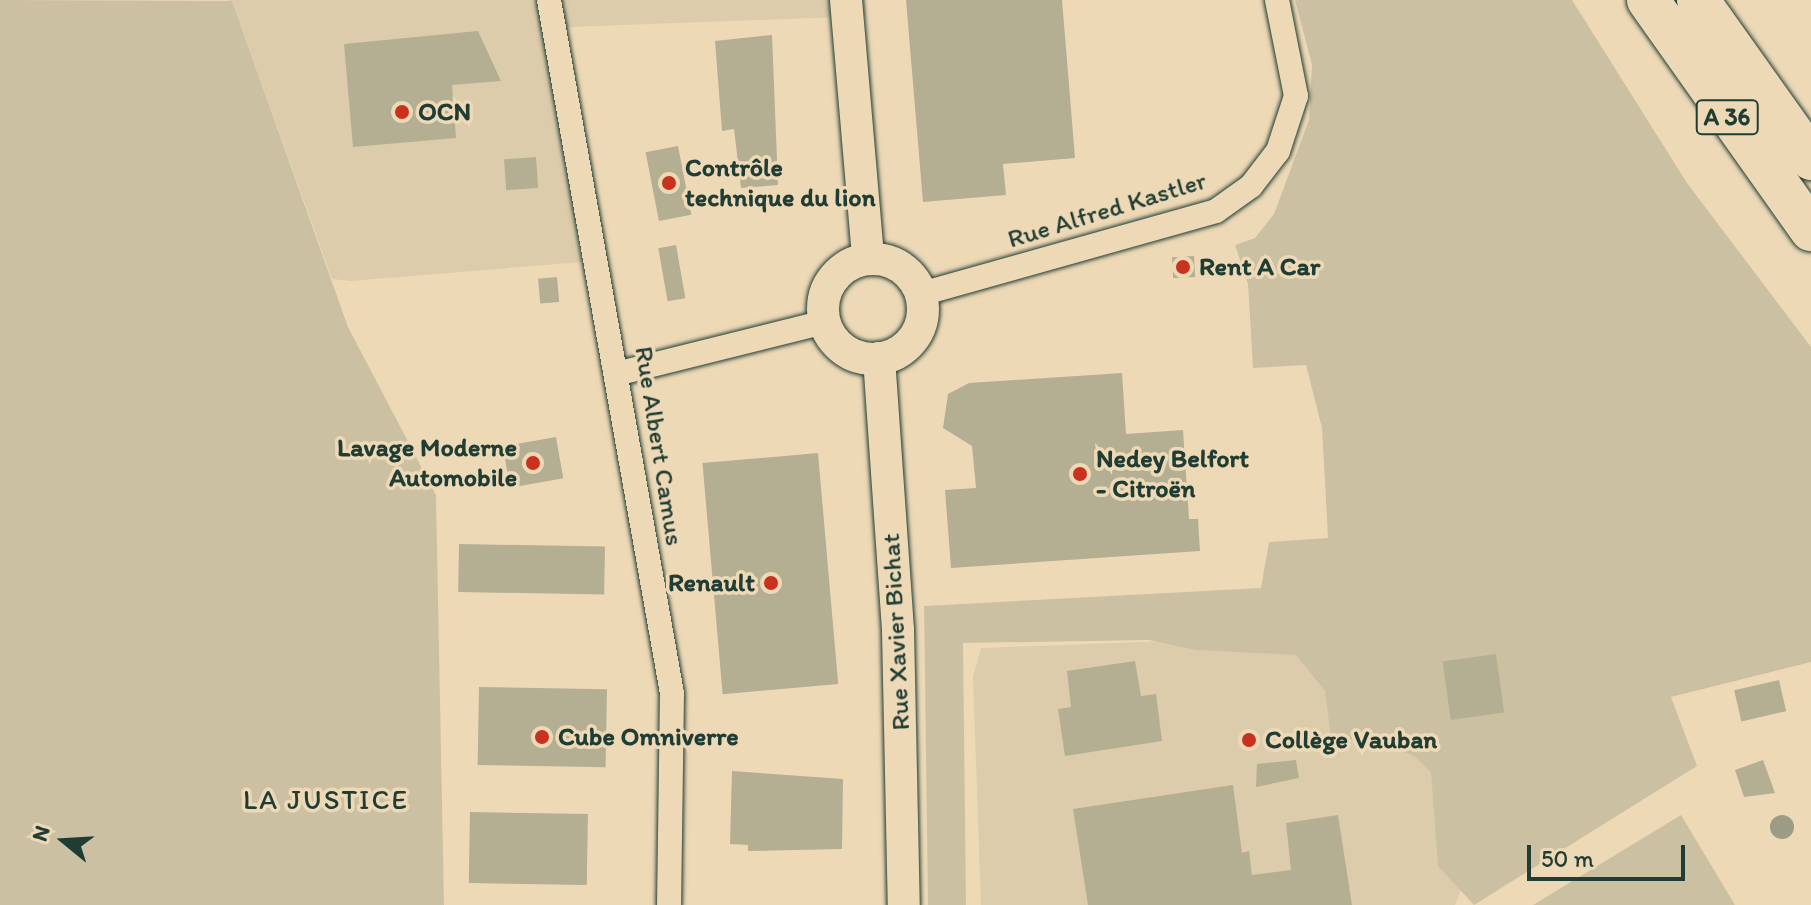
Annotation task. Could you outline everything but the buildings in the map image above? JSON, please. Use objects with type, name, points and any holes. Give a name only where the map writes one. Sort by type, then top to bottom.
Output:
[{"type":"highway","name":"A 36","points":[[1648,0],[1811,230]]},
{"type":"highway","name":"A 36","points":[[1698,0],[1811,159]]},
{"type":"main road","points":[[846,0],[868,259]]},
{"type":"main road","points":[[868,259],[901,267],[921,294],[914,336],[879,358],[851,354],[825,322],[832,281],[868,259]]},
{"type":"main road","name":"Rue Xavier Bichat","points":[[879,358],[898,630],[904,905]]},
{"type":"street","name":"Rue Albert Camus","points":[[549,0],[620,373],[672,693],[669,905]]},
{"type":"street","name":"Rue Alfred Kastler","points":[[921,294],[1216,211],[1251,186],[1278,151],[1296,96],[1277,0]]},
{"type":"street","points":[[620,373],[825,322]]},
{"type":"shaded area","points":[[0,0],[232,1],[348,327],[436,495],[444,905],[0,905]]},
{"type":"shaded area","points":[[225,0],[865,0],[866,16],[544,28],[582,262],[351,281],[332,279],[232,1]]},
{"type":"shaded area","points":[[1295,0],[1572,0],[1687,183],[1811,347],[1811,662],[1671,697],[1697,766],[1474,905],[1438,866],[1431,772],[1414,756],[1371,740],[1331,739],[1325,691],[1296,655],[1196,650],[1149,640],[963,643],[966,905],[928,905],[924,606],[1261,588],[1269,542],[1328,538],[1322,428],[1306,365],[1253,368],[1248,284],[1235,245],[1255,238],[1274,214],[1309,120],[1312,65]]},
{"type":"shaded area","name":"Collège Vauban","points":[[1566,626],[1455,905],[981,905],[973,677],[981,648]]},
{"type":"shaded area","points":[[1681,815],[1735,905],[1533,905]]},
{"type":"shaded area","points":[[1782,815],[1790,819],[1794,827],[1790,835],[1782,839],[1774,835],[1770,827],[1774,819]]},
{"type":"place","name":"OCN","points":[[402,112]]},
{"type":"place","name":"Contrôle technique du lion","points":[[669,183]]},
{"type":"place","name":"Rent A Car","points":[[1183,267]]},
{"type":"place","name":"Lavage Moderne Automobile","points":[[533,463]]},
{"type":"place","name":"Nedey Belfort - Citroën","points":[[1080,474]]},
{"type":"place","name":"Renault","points":[[771,583]]},
{"type":"place","name":"Cube Omniverre","points":[[542,737]]},
{"type":"place","name":"Collège Vauban","points":[[1249,740]]},
{"type":"district","name":"LA JUSTICE","points":[[326,799]]}]
